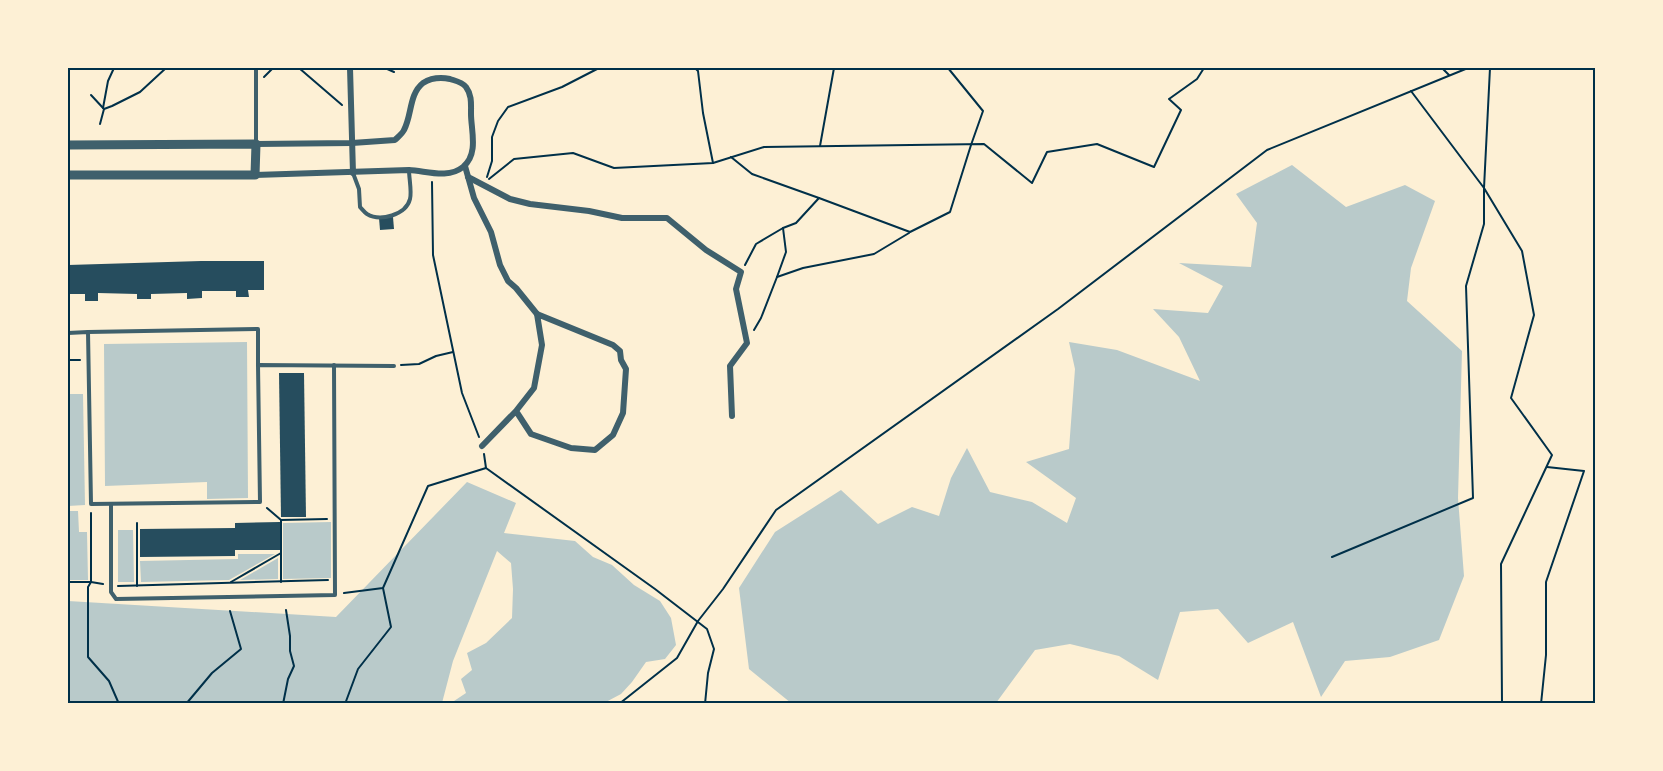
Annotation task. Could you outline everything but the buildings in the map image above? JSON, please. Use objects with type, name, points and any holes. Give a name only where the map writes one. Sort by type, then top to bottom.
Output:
[{"type":"street","points":[[350,68],[353,173]]},
{"type":"street","points":[[68,145],[352,143],[395,140],[404,131],[420,85],[431,78],[446,78],[461,82],[468,88],[472,101],[472,153],[465,166],[447,173],[409,170],[255,175],[68,175]]},
{"type":"street","points":[[255,175],[256,144]]},
{"type":"street","points":[[465,166],[474,198],[491,232],[500,265],[508,281],[537,314],[614,345],[620,351],[621,360],[626,369],[623,413],[613,435],[595,450],[571,448],[531,434],[516,411]]},
{"type":"street","points":[[468,177],[510,199],[530,204],[589,211],[622,218],[666,218],[706,250],[741,272],[736,289],[747,343],[730,366],[732,416]]},
{"type":"street","points":[[482,446],[516,411],[534,388],[542,345],[537,314]]},
{"type":"lane","points":[[256,68],[256,144]]},
{"type":"lane","points":[[353,173],[359,189],[360,207],[367,214],[377,217],[397,215],[404,210],[411,198],[409,170]]},
{"type":"lane","points":[[68,333],[258,329],[261,502],[91,504],[88,333]]},
{"type":"lane","points":[[111,504],[111,592],[116,599],[334,595],[334,364]]},
{"type":"lane","points":[[258,365],[394,366]]},
{"type":"path","points":[[100,124],[108,81],[114,68]]},
{"type":"path","points":[[103,108],[140,92],[166,68]]},
{"type":"path","points":[[298,68],[332,98],[351,111]]},
{"type":"path","points":[[385,68],[394,72]]},
{"type":"path","points":[[482,184],[490,172],[492,137],[498,121],[508,107],[562,87],[599,68]]},
{"type":"path","points":[[695,68],[698,71],[713,163]]},
{"type":"path","points":[[820,146],[834,68]]},
{"type":"path","points":[[777,277],[803,268],[874,254],[910,232],[950,212],[983,111],[948,68]]},
{"type":"path","points":[[482,184],[514,159],[573,153],[614,168],[713,163],[764,147],[984,144],[1032,183],[1047,152],[1097,144],[1154,167],[1181,110],[1169,99],[1197,79],[1204,68]]},
{"type":"path","points":[[1442,68],[1449,75]]},
{"type":"path","points":[[619,704],[677,658],[698,621],[723,589],[776,510],[1058,309],[1267,150],[1468,68]]},
{"type":"path","points":[[1332,557],[1473,498],[1466,286],[1484,224],[1490,68]]},
{"type":"path","points":[[1411,91],[1485,188],[1522,251],[1534,315],[1511,398],[1552,455],[1501,564],[1502,704]]},
{"type":"path","points":[[91,95],[103,108]]},
{"type":"path","points":[[731,157],[752,174],[910,232]]},
{"type":"path","points":[[741,272],[756,244],[796,223],[819,198]]},
{"type":"path","points":[[747,343],[761,318],[786,252],[783,228]]},
{"type":"path","points":[[394,366],[419,364],[453,351]]},
{"type":"path","points":[[68,360],[89,360]]},
{"type":"path","points":[[1541,704],[1546,655],[1546,582],[1584,471],[1546,467]]},
{"type":"path","points":[[345,704],[358,669],[391,627],[383,588],[428,486],[486,468]]},
{"type":"path","points":[[261,502],[281,520],[334,519]]},
{"type":"path","points":[[91,504],[88,657],[109,681],[118,704]]},
{"type":"path","points":[[281,520],[281,582]]},
{"type":"path","points":[[136,523],[137,586]]},
{"type":"path","points":[[230,583],[281,553]]},
{"type":"path","points":[[68,582],[137,586],[334,580]]},
{"type":"path","points":[[334,595],[383,588]]},
{"type":"path","points":[[283,704],[288,679],[294,666],[290,651],[286,610]]},
{"type":"path","points":[[186,704],[212,673],[241,649],[230,611]]},
{"type":"path","points":[[698,621],[707,629],[714,649],[708,673],[705,704]]},
{"type":"shaded area","points":[[1292,165],[1346,207],[1405,185],[1435,201],[1411,268],[1407,301],[1462,351],[1458,498],[1464,576],[1439,640],[1390,657],[1345,661],[1321,697],[1293,622],[1248,643],[1218,609],[1180,612],[1158,680],[1119,656],[1070,644],[1035,650],[996,703],[791,703],[749,669],[739,588],[775,532],[841,490],[878,524],[912,507],[939,516],[951,478],[967,448],[990,492],[1032,502],[1067,523],[1076,498],[1026,462],[1069,449],[1075,369],[1069,342],[1117,350],[1200,381],[1179,337],[1153,309],[1208,313],[1223,286],[1179,263],[1251,267],[1257,223],[1236,194]]},
{"type":"shaded area","points":[[247,342],[248,498],[207,499],[207,482],[105,486],[104,344]]},
{"type":"shaded area","points":[[68,394],[83,394],[85,505],[68,506]]},
{"type":"shaded area","points":[[467,482],[516,503],[504,533],[575,541],[593,557],[612,565],[634,585],[660,601],[671,618],[676,645],[665,659],[646,662],[621,694],[604,703],[451,703],[466,693],[461,679],[472,670],[467,653],[486,643],[512,618],[511,563],[497,551],[453,661],[442,703],[68,703],[68,601],[336,617]]},
{"type":"shaded area","points":[[68,511],[78,511],[79,532],[87,532],[88,580],[68,580]]},
{"type":"shaded area","points":[[331,522],[331,578],[283,579],[283,523]]},
{"type":"shaded area","points":[[118,530],[133,530],[134,582],[118,582]]},
{"type":"shaded area","points":[[238,554],[275,554],[229,580],[141,582],[140,561],[238,559]]},
{"type":"shaded area","points":[[278,558],[278,579],[240,580]]}]
